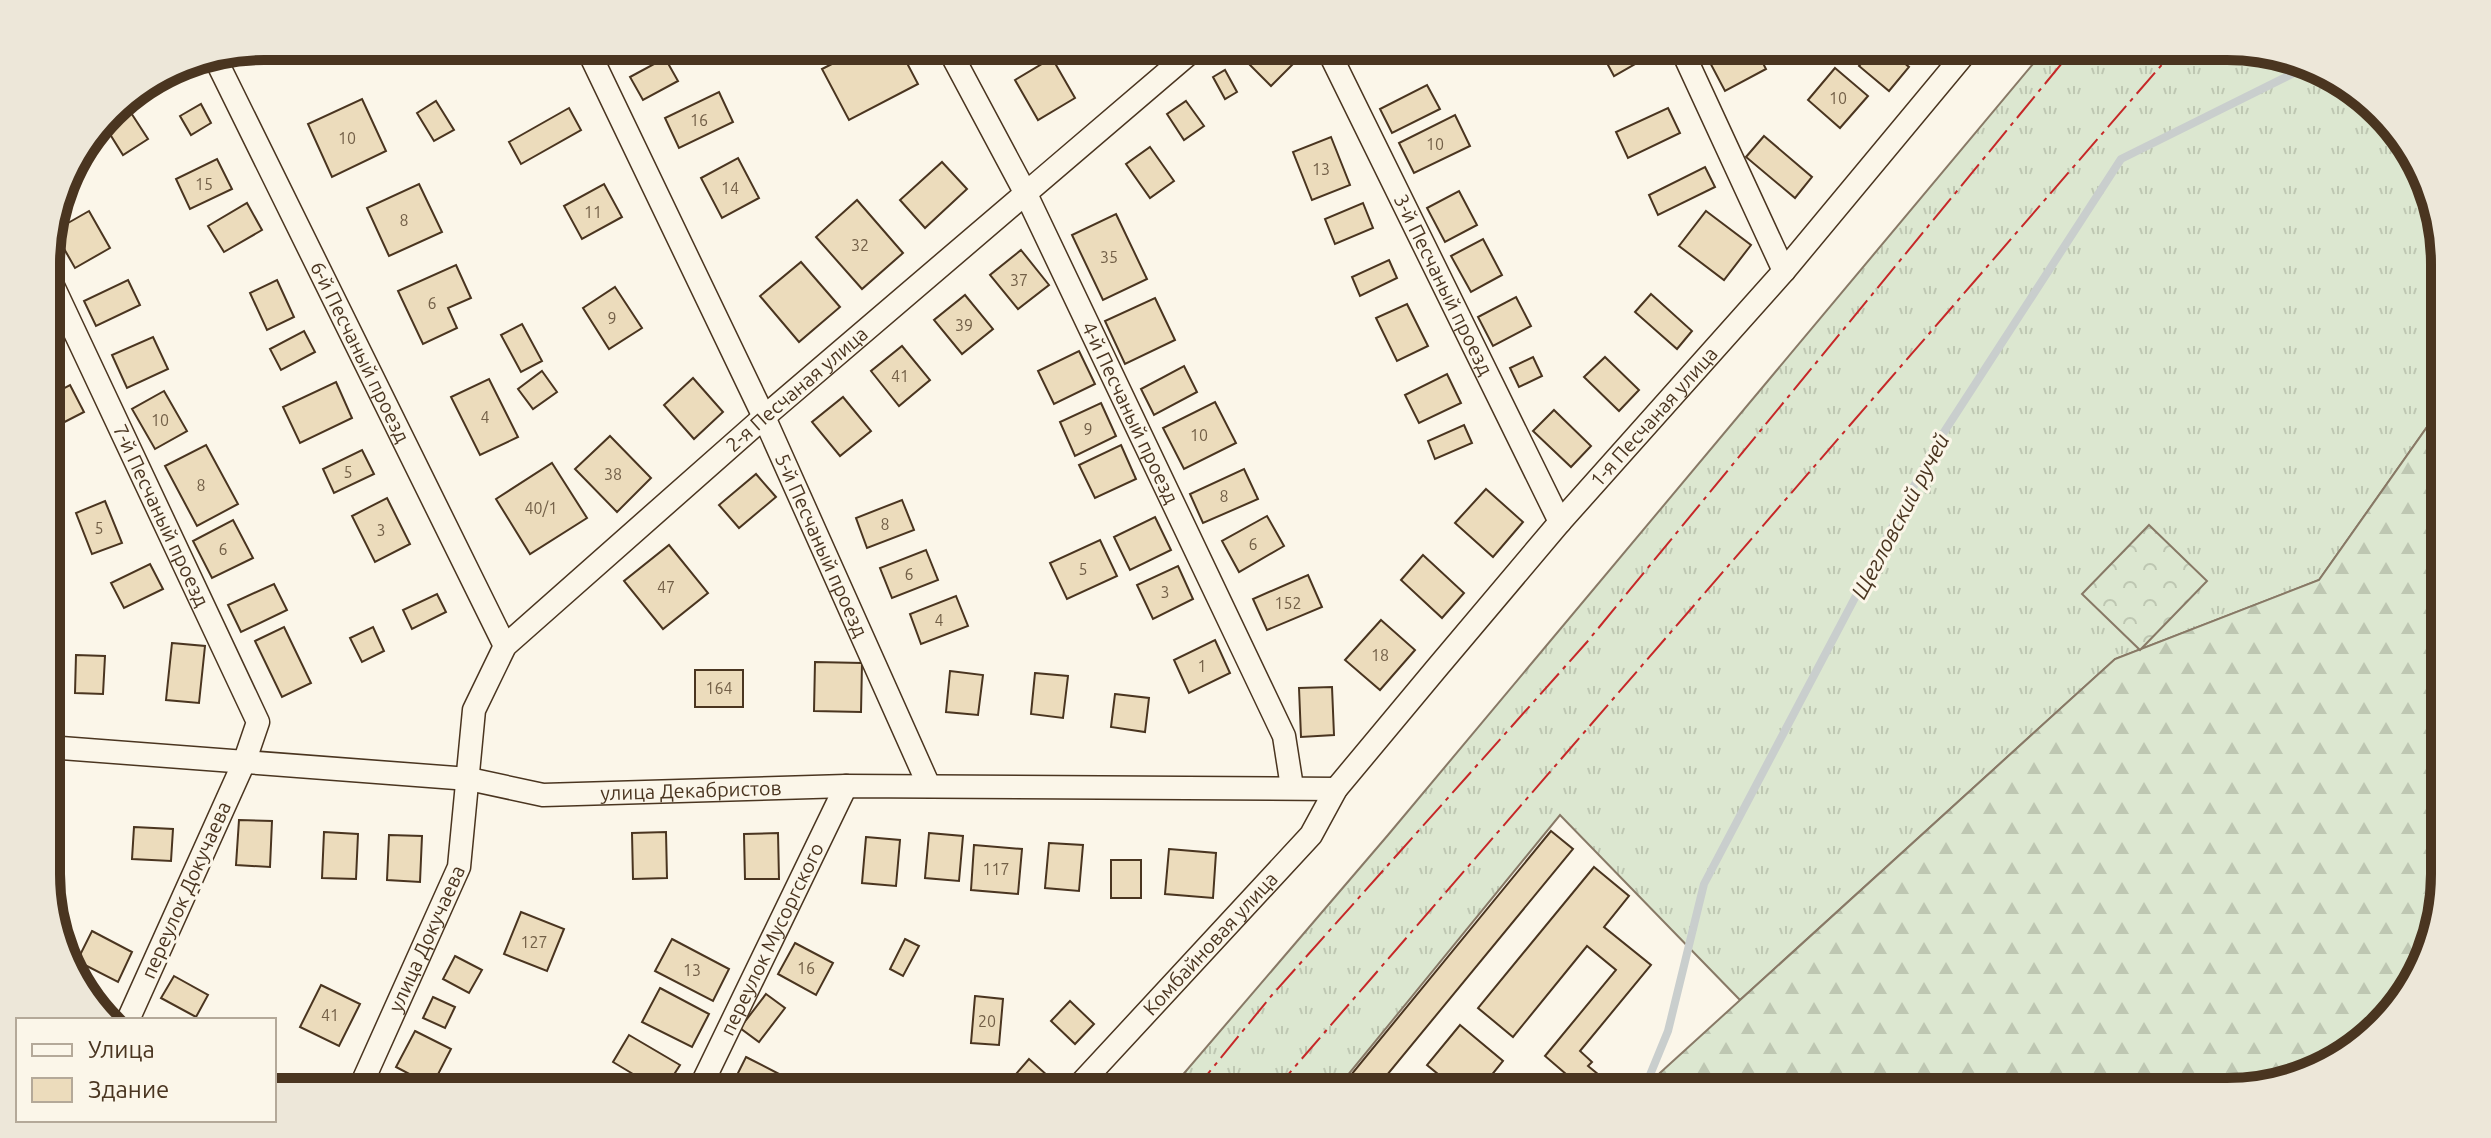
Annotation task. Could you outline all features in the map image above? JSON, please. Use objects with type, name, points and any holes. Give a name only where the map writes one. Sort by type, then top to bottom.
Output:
[{"type":"street","name":"5-й Песчаный проезд","points":[[593,60],[764,417],[929,786]]},
{"type":"street","name":"4-й Песчаный проезд","points":[[954,60],[1025,192],[1284,736],[1292,787]]},
{"type":"street","name":"2-я Песчаная улица","points":[[469,779],[474,710],[505,646],[764,417],[1181,60]]},
{"type":"street","name":"3-й Песчаный проезд","points":[[1333,60],[1560,522]]},
{"type":"street","points":[[1686,60],[1784,271]]},
{"type":"street","name":"1-я Песчаная улица","points":[[1336,789],[1560,522],[1784,271],[1959,60]]},
{"type":"street","name":"6-й Песчаный проезд","points":[[219,65],[505,646]]},
{"type":"street","name":"7-й Песчаный проезд","points":[[60,301],[258,722],[245,760]]},
{"type":"street","name":"улица Декабристов","points":[[60,748],[469,779],[543,795],[846,786],[1336,789]]},
{"type":"street","name":"переулок Докучаева","points":[[129,1018],[245,760]]},
{"type":"street","name":"улица Докучаева","points":[[364,1078],[459,867],[469,779]]},
{"type":"street","name":"переулок Мусоргского","points":[[705,1078],[846,786]]},
{"type":"street","name":"Комбайновая улица","points":[[1086,1078],[1311,835],[1336,789]]},
{"type":"green space","points":[[2036,60],[2227,60],[2280,67],[2305,75],[2351,102],[2389,140],[2404,162],[2416,186],[2429,237],[2431,421],[2319,580],[2115,659],[1740,1000],[1560,815],[1345,1078],[1180,1078],[1388,835]]},
{"type":"green space","points":[[2431,421],[2431,888],[2424,927],[2404,976],[2389,998],[2351,1036],[2305,1063],[2241,1078],[1654,1078],[2115,659],[2319,580]]},
{"type":"green space","points":[[2149,525],[2207,581],[2140,650],[2082,594]]},
{"type":"building","points":[[666,60],[678,81],[643,100],[630,77]]},
{"type":"building","points":[[840,60],[905,60],[918,84],[849,120],[822,69]]},
{"type":"building","points":[[1053,60],[1075,98],[1038,120],[1015,80]]},
{"type":"building","points":[[1245,60],[1297,60],[1271,86]]},
{"type":"building","points":[[1605,60],[1642,60],[1614,76]]},
{"type":"building","points":[[1709,60],[1761,60],[1766,69],[1725,91]]},
{"type":"building","points":[[1864,60],[1901,60],[1909,67],[1889,91],[1859,66]]},
{"type":"building","points":[[1835,68],[1868,96],[1840,128],[1808,100]]},
{"type":"building","points":[[1225,70],[1237,92],[1225,99],[1213,77]]},
{"type":"building","points":[[1427,85],[1440,109],[1392,133],[1380,109]]},
{"type":"building","points":[[719,92],[733,122],[679,148],[665,118]]},
{"type":"building","points":[[362,99],[386,151],[332,177],[308,124]]},
{"type":"building","points":[[436,101],[454,130],[434,141],[417,113]]},
{"type":"building","points":[[1186,101],[1204,126],[1184,140],[1167,114]]},
{"type":"building","points":[[201,104],[211,123],[191,135],[180,116]]},
{"type":"building","points":[[569,108],[581,130],[521,164],[509,142]]},
{"type":"building","points":[[1668,108],[1680,133],[1628,158],[1616,132]]},
{"type":"building","points":[[130,111],[148,139],[123,155],[109,132]]},
{"type":"building","points":[[1455,115],[1470,146],[1414,173],[1399,143]]},
{"type":"building","points":[[1764,136],[1812,177],[1795,198],[1746,157]]},
{"type":"building","points":[[1331,137],[1350,185],[1312,200],[1293,152]]},
{"type":"building","points":[[1150,147],[1174,181],[1150,198],[1126,164]]},
{"type":"building","points":[[738,158],[759,198],[722,218],[701,178]]},
{"type":"building","points":[[217,159],[232,189],[190,209],[176,179]]},
{"type":"building","points":[[942,162],[967,189],[925,228],[900,200]]},
{"type":"building","points":[[1705,167],[1715,187],[1658,215],[1649,195]]},
{"type":"building","points":[[419,184],[442,232],[389,256],[367,208]]},
{"type":"building","points":[[604,184],[622,217],[582,239],[564,206]]},
{"type":"building","points":[[1459,191],[1477,225],[1445,242],[1427,208]]},
{"type":"building","points":[[857,200],[903,253],[862,289],[816,237]]},
{"type":"building","points":[[247,203],[262,230],[224,252],[208,226]]},
{"type":"building","points":[[1363,203],[1373,228],[1335,244],[1325,219]]},
{"type":"building","points":[[89,211],[110,248],[75,268],[61,243],[64,225]]},
{"type":"building","points":[[1706,211],[1751,245],[1724,280],[1679,246]]},
{"type":"building","points":[[1116,214],[1147,279],[1103,300],[1072,235]]},
{"type":"building","points":[[1483,239],[1502,275],[1471,292],[1451,256]]},
{"type":"building","points":[[1021,250],[1049,285],[1018,309],[990,275]]},
{"type":"building","points":[[1389,260],[1397,278],[1360,296],[1352,277]]},
{"type":"building","points":[[801,262],[840,307],[799,342],[760,296]]},
{"type":"building","points":[[456,265],[471,298],[448,308],[457,328],[423,344],[398,291]]},
{"type":"building","points":[[128,280],[140,305],[96,326],[84,301]]},
{"type":"building","points":[[277,280],[294,317],[267,330],[250,293]]},
{"type":"building","points":[[615,287],[642,328],[609,349],[583,308]]},
{"type":"building","points":[[1651,294],[1692,331],[1677,349],[1635,312]]},
{"type":"building","points":[[965,295],[993,329],[962,354],[934,320]]},
{"type":"building","points":[[1516,297],[1531,326],[1493,346],[1478,317]]},
{"type":"building","points":[[1155,298],[1175,340],[1125,364],[1105,321]]},
{"type":"building","points":[[1407,304],[1428,346],[1397,361],[1376,318]]},
{"type":"building","points":[[522,324],[542,361],[521,372],[501,335]]},
{"type":"building","points":[[304,331],[315,352],[281,370],[270,349]]},
{"type":"building","points":[[153,337],[168,369],[127,388],[112,355]]},
{"type":"building","points":[[902,346],[930,380],[899,406],[871,371]]},
{"type":"building","points":[[1079,351],[1095,384],[1054,404],[1038,371]]},
{"type":"building","points":[[1533,357],[1542,376],[1519,387],[1510,368]]},
{"type":"building","points":[[1605,357],[1639,390],[1619,411],[1584,377]]},
{"type":"building","points":[[1184,366],[1197,392],[1154,415],[1141,389]]},
{"type":"building","points":[[542,371],[557,392],[533,409],[518,389]]},
{"type":"building","points":[[1447,374],[1461,403],[1419,423],[1405,395]]},
{"type":"building","points":[[693,378],[723,412],[694,439],[664,405]]},
{"type":"building","points":[[489,379],[518,437],[480,455],[451,397]]},
{"type":"building","points":[[336,382],[352,418],[300,443],[283,407]]},
{"type":"building","points":[[70,385],[84,412],[60,424],[60,390]]},
{"type":"building","points":[[164,391],[187,431],[155,449],[132,409]]},
{"type":"building","points":[[843,397],[871,431],[840,456],[812,422]]},
{"type":"building","points":[[1215,402],[1236,443],[1184,469],[1163,428]]},
{"type":"building","points":[[1101,403],[1116,436],[1075,456],[1060,422]]},
{"type":"building","points":[[1554,410],[1591,446],[1571,467],[1533,431]]},
{"type":"building","points":[[1464,425],[1472,443],[1435,459],[1428,441]]},
{"type":"building","points":[[610,436],[651,478],[617,512],[575,469]]},
{"type":"building","points":[[206,445],[238,504],[197,526],[165,466]]},
{"type":"building","points":[[1121,445],[1136,479],[1095,498],[1079,465]]},
{"type":"building","points":[[362,450],[374,474],[334,493],[323,469]]},
{"type":"building","points":[[552,463],[587,518],[530,554],[496,499]]},
{"type":"building","points":[[1244,469],[1258,499],[1203,523],[1190,494]]},
{"type":"building","points":[[756,474],[776,497],[739,528],[719,505]]},
{"type":"building","points":[[1486,489],[1523,522],[1493,557],[1455,523]]},
{"type":"building","points":[[387,498],[410,544],[375,562],[352,516]]},
{"type":"building","points":[[902,500],[914,530],[867,548],[856,518]]},
{"type":"building","points":[[105,501],[122,543],[92,554],[76,513]]},
{"type":"building","points":[[1267,516],[1284,546],[1239,572],[1222,541]]},
{"type":"building","points":[[1155,517],[1171,550],[1130,570],[1114,537]]},
{"type":"building","points":[[233,520],[253,558],[212,578],[193,541]]},
{"type":"building","points":[[1100,540],[1117,576],[1067,599],[1050,563]]},
{"type":"building","points":[[669,545],[708,593],[663,629],[624,581]]},
{"type":"building","points":[[926,550],[938,580],[892,598],[880,568]]},
{"type":"building","points":[[1423,555],[1464,593],[1442,618],[1401,580]]},
{"type":"building","points":[[150,564],[163,589],[124,608],[111,583]]},
{"type":"building","points":[[1178,566],[1193,599],[1153,619],[1137,585]]},
{"type":"building","points":[[1308,575],[1322,607],[1267,630],[1253,599]]},
{"type":"building","points":[[274,584],[287,610],[241,632],[228,605]]},
{"type":"building","points":[[437,594],[446,612],[412,629],[403,610]]},
{"type":"building","points":[[956,596],[968,626],[921,644],[910,614]]},
{"type":"building","points":[[1381,620],[1415,650],[1380,690],[1345,660]]},
{"type":"building","points":[[284,627],[311,683],[282,697],[255,641]]},
{"type":"building","points":[[373,627],[384,651],[362,662],[350,638]]},
{"type":"building","points":[[1215,640],[1230,673],[1189,693],[1174,660]]},
{"type":"building","points":[[172,643],[205,646],[199,703],[166,700]]},
{"type":"building","points":[[76,655],[105,656],[103,694],[75,693]]},
{"type":"building","points":[[815,662],[862,663],[861,712],[814,711]]},
{"type":"building","points":[[695,670],[743,670],[743,707],[695,707]]},
{"type":"building","points":[[950,671],[983,675],[978,715],[946,712]]},
{"type":"building","points":[[1035,673],[1068,676],[1063,718],[1031,714]]},
{"type":"building","points":[[1332,687],[1334,735],[1301,737],[1299,688]]},
{"type":"building","points":[[1115,694],[1149,698],[1145,732],[1111,727]]},
{"type":"building","points":[[239,820],[272,821],[270,867],[236,865]]},
{"type":"building","points":[[134,827],[173,829],[171,861],[132,859]]},
{"type":"building","points":[[1551,831],[1573,849],[1385,1078],[1348,1078]]},
{"type":"building","points":[[324,832],[358,834],[356,879],[322,878]]},
{"type":"building","points":[[666,832],[667,878],[633,879],[632,833]]},
{"type":"building","points":[[778,833],[779,879],[745,879],[744,834]]},
{"type":"building","points":[[929,833],[963,836],[959,881],[925,878]]},
{"type":"building","points":[[389,835],[422,836],[420,882],[387,880]]},
{"type":"building","points":[[866,837],[900,840],[896,886],[862,883]]},
{"type":"building","points":[[1049,843],[1083,845],[1079,891],[1045,888]]},
{"type":"building","points":[[974,845],[1022,849],[1018,894],[971,890]]},
{"type":"building","points":[[1169,849],[1216,853],[1213,898],[1165,894]]},
{"type":"building","points":[[1111,860],[1141,860],[1141,898],[1111,898]]},
{"type":"building","points":[[1594,867],[1629,896],[1604,927],[1651,965],[1580,1051],[1592,1062],[1588,1066],[1599,1075],[1597,1078],[1571,1078],[1545,1056],[1616,970],[1587,946],[1513,1037],[1478,1008]]},
{"type":"building","points":[[521,912],[564,929],[547,971],[504,954]]},
{"type":"building","points":[[92,931],[132,952],[118,982],[80,963],[78,958]]},
{"type":"building","points":[[672,939],[729,969],[713,1001],[655,971]]},
{"type":"building","points":[[905,939],[919,946],[903,976],[890,969]]},
{"type":"building","points":[[795,943],[833,963],[816,995],[778,974]]},
{"type":"building","points":[[455,956],[482,970],[469,993],[443,979]]},
{"type":"building","points":[[174,976],[208,995],[196,1017],[161,998]]},
{"type":"building","points":[[321,985],[360,1004],[339,1046],[300,1027]]},
{"type":"building","points":[[660,988],[709,1014],[692,1047],[642,1022]]},
{"type":"building","points":[[766,994],[785,1008],[759,1042],[740,1028]]},
{"type":"building","points":[[975,996],[1003,999],[999,1045],[971,1043]]},
{"type":"building","points":[[433,997],[455,1007],[445,1028],[423,1018]]},
{"type":"building","points":[[1070,1001],[1094,1024],[1075,1044],[1051,1021]]},
{"type":"building","points":[[1460,1025],[1503,1061],[1489,1078],[1443,1078],[1427,1065]]},
{"type":"building","points":[[415,1031],[451,1049],[436,1078],[417,1078],[396,1067]]},
{"type":"building","points":[[629,1035],[680,1065],[672,1078],[640,1078],[613,1062]]},
{"type":"building","points":[[746,1057],[783,1076],[782,1078],[736,1078]]},
{"type":"building","points":[[1029,1059],[1048,1076],[1046,1078],[1013,1078]]},
{"type":"waterway","name":"Щегловский ручей","points":[[1649,1078],[1668,1031],[1704,884],[1935,446],[2121,159],[2296,72]]},
{"type":"power","points":[[1204,1078],[1272,995],[1587,642],[2065,60]]},
{"type":"power","points":[[1285,1078],[2166,60]]}]
